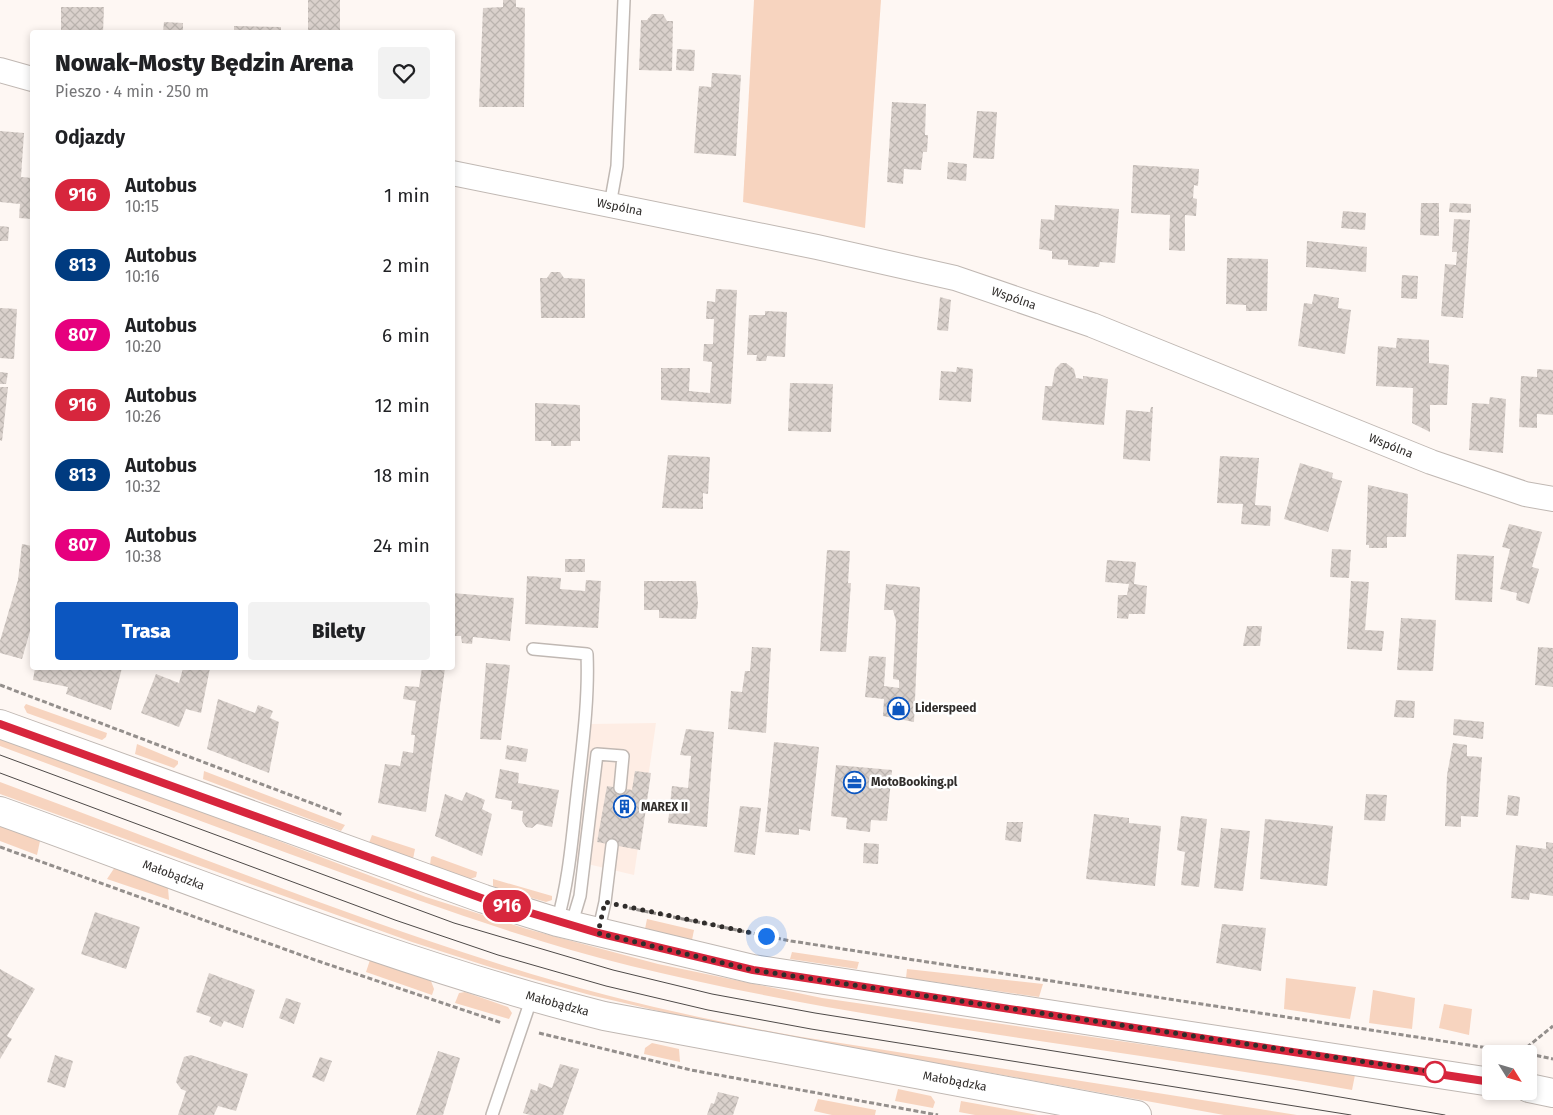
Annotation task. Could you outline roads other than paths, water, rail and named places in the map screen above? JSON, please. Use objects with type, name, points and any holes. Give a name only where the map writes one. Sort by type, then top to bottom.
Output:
[{"type":"street","points":[[0,70],[30,78]]},
{"type":"street","name":"Wspólna","points":[[455,174],[817,247],[955,278],[1092,324],[1431,462],[1525,494],[1553,499]]},
{"type":"street","points":[[0,724],[415,876],[564,924],[598,933],[753,970],[1482,1081]]},
{"type":"street","name":"Małobądzka","points":[[0,811],[351,938],[532,997],[604,1016],[1137,1115]]},
{"type":"street","points":[[1538,1090],[1553,1093]]},
{"type":"lane","points":[[610,205],[617,166],[624,0]]},
{"type":"lane","points":[[533,649],[587,654],[588,674],[564,924]]},
{"type":"lane","points":[[564,924],[580,896],[597,754],[623,756],[620,788]]},
{"type":"lane","points":[[598,933],[605,902],[612,845]]},
{"type":"lane","points":[[492,1115],[532,997]]},
{"type":"tram line","points":[[0,755],[454,923],[613,970],[712,994],[815,1013],[1445,1115]]},
{"type":"tram line","points":[[0,773],[395,920],[498,955],[606,986],[708,1010],[811,1029],[1351,1115]]},
{"type":"place","name":"Liderspeed","points":[[899,708]]},
{"type":"place","name":"MotoBooking.pl","points":[[855,782]]},
{"type":"place","name":"MAREX II","points":[[625,807]]}]
